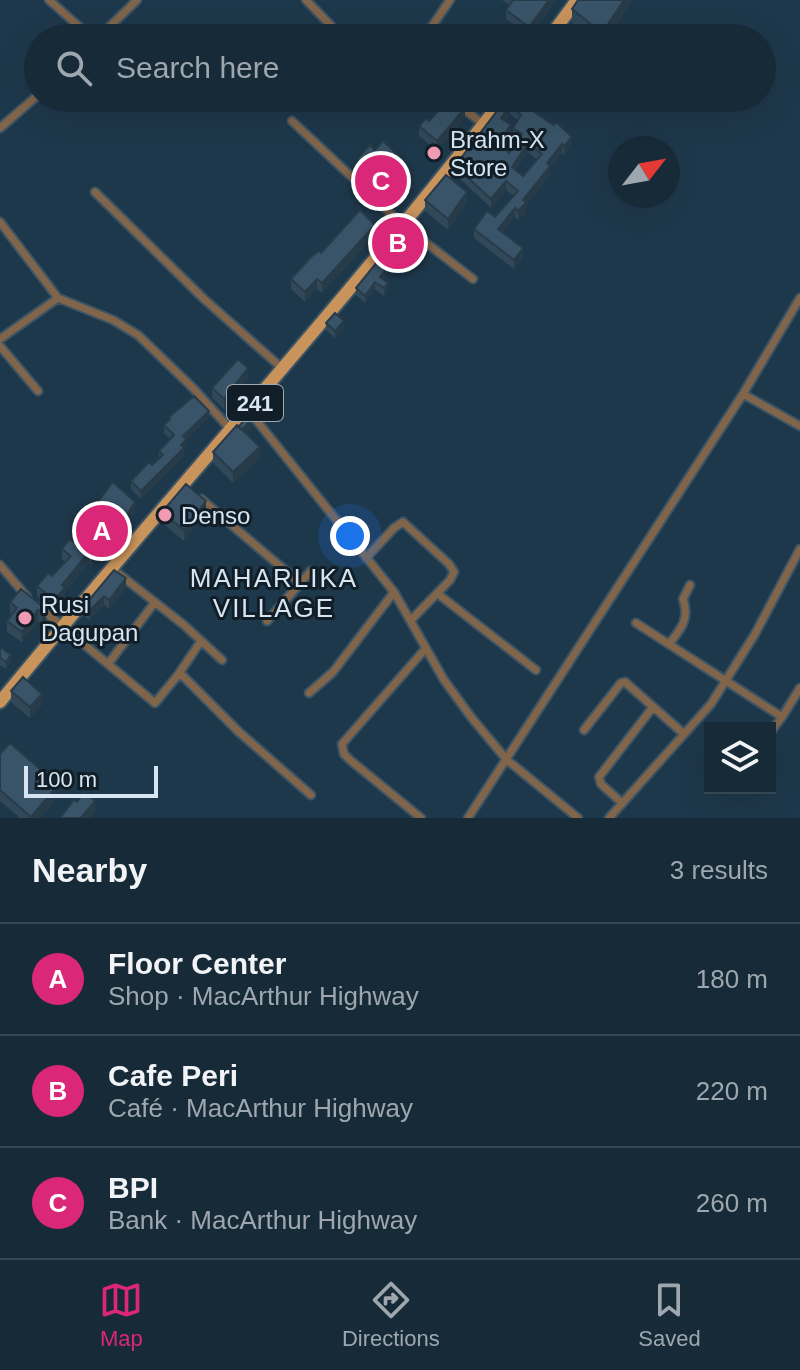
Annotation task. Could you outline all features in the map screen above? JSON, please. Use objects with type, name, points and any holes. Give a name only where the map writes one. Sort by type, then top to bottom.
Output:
[{"type":"main road","points":[[559,24],[577,0]]},
{"type":"main road","name":"241","points":[[0,702],[111,568],[249,411],[493,112]]},
{"type":"street","points":[[49,0],[78,24]]},
{"type":"street","points":[[306,0],[329,24]]},
{"type":"street","points":[[434,24],[450,0]]},
{"type":"street","points":[[109,24],[133,1]]},
{"type":"street","points":[[0,128],[24,107]]},
{"type":"street","points":[[468,112],[483,124]]},
{"type":"street","points":[[292,121],[403,225],[473,279]]},
{"type":"street","points":[[95,192],[204,299],[283,370]]},
{"type":"street","points":[[0,222],[58,298],[113,320],[138,335],[231,430]]},
{"type":"street","points":[[0,339],[58,298]]},
{"type":"street","points":[[468,818],[743,394],[800,298]]},
{"type":"street","points":[[0,346],[38,391]]},
{"type":"street","points":[[743,394],[800,426]]},
{"type":"street","points":[[249,411],[394,592],[462,705],[506,759],[578,818]]},
{"type":"street","points":[[184,484],[300,583]]},
{"type":"street","points":[[366,558],[403,522],[449,564],[454,572],[438,594],[411,620]]},
{"type":"street","points":[[609,818],[711,704],[800,549]]},
{"type":"street","points":[[0,565],[18,589],[155,703],[201,641]]},
{"type":"street","points":[[111,568],[222,660]]},
{"type":"street","points":[[267,621],[311,571]]},
{"type":"street","points":[[669,644],[685,623],[683,599],[690,585]]},
{"type":"street","points":[[309,693],[333,672],[394,592]]},
{"type":"street","points":[[438,594],[536,670]]},
{"type":"street","points":[[108,664],[155,602]]},
{"type":"street","points":[[636,623],[782,717]]},
{"type":"street","points":[[421,818],[350,760],[344,754],[342,744],[426,648]]},
{"type":"street","points":[[180,673],[311,795]]},
{"type":"street","points":[[584,730],[623,682],[628,683],[684,734]]},
{"type":"street","points":[[776,725],[800,688]]},
{"type":"street","points":[[622,803],[608,792],[599,777],[653,707]]},
{"type":"building","points":[[513,0],[549,0],[531,24],[525,24],[506,10]]},
{"type":"building","points":[[578,0],[624,0],[608,24],[591,24],[572,9]]},
{"type":"building","points":[[437,112],[462,112],[437,141],[419,126],[426,118],[429,121]]},
{"type":"building","points":[[496,112],[505,112],[501,118],[511,125],[498,142],[509,153],[522,134],[513,128],[521,115],[518,112],[534,112],[554,125],[556,122],[572,137],[547,163],[550,166],[523,200],[526,203],[518,211],[515,208],[498,229],[523,248],[514,260],[474,229],[487,211],[495,217],[518,191],[506,181],[491,199],[455,166]],"holes":[[[528,143],[542,154],[523,176],[512,167]]]},
{"type":"building","points":[[383,141],[404,161],[399,167],[392,160],[377,177],[357,159],[370,145],[375,150]]},
{"type":"building","points":[[432,143],[439,150],[433,156],[426,150]]},
{"type":"building","points":[[446,175],[467,192],[448,219],[425,200]]},
{"type":"building","points":[[360,210],[375,225],[322,283],[317,279],[305,292],[291,279],[311,257],[319,251],[321,253]]},
{"type":"building","points":[[378,261],[387,268],[380,277],[388,283],[384,288],[375,282],[365,296],[356,288]]},
{"type":"building","points":[[335,313],[344,321],[335,331],[326,323]]},
{"type":"building","points":[[238,359],[248,368],[224,399],[212,388]]},
{"type":"building","points":[[194,396],[209,411],[183,436],[186,440],[181,445],[184,448],[141,491],[131,481],[149,462],[152,465],[163,455],[159,451],[174,435],[164,425]]},
{"type":"building","points":[[247,417],[251,420],[242,430],[238,427]]},
{"type":"building","points":[[237,425],[260,447],[233,472],[213,452]]},
{"type":"building","points":[[113,482],[135,502],[123,521],[91,555],[89,552],[54,600],[37,586],[48,573],[52,576],[71,556],[62,549],[70,539],[78,545],[93,528],[84,520]]},
{"type":"building","points":[[186,484],[206,501],[184,530],[162,512]]},
{"type":"building","points":[[114,570],[126,578],[109,600],[104,596],[89,611],[84,606]]},
{"type":"building","points":[[21,589],[46,609],[42,613],[38,610],[22,632],[7,621],[17,608],[10,602]]},
{"type":"building","points":[[0,647],[11,655],[6,662],[0,658]]},
{"type":"building","points":[[23,677],[42,694],[30,707],[11,691]]},
{"type":"building","points":[[10,743],[58,785],[31,817],[0,790],[0,754]]},
{"type":"building","points":[[84,792],[95,801],[81,818],[60,818],[74,800],[77,802]]},
{"type":"place","name":"Brahm-X Store","points":[[434,153]]},
{"type":"place","name":"BPI","points":[[381,181]]},
{"type":"place","name":"Cafe Peri","points":[[398,243]]},
{"type":"place","name":"Denso","points":[[165,515]]},
{"type":"place","name":"Floor Center","points":[[102,531]]},
{"type":"place","name":"Rusi Dagupan","points":[[25,618]]},
{"type":"district","name":"MAHARLIKA VILLAGE","points":[[274,593]]}]
